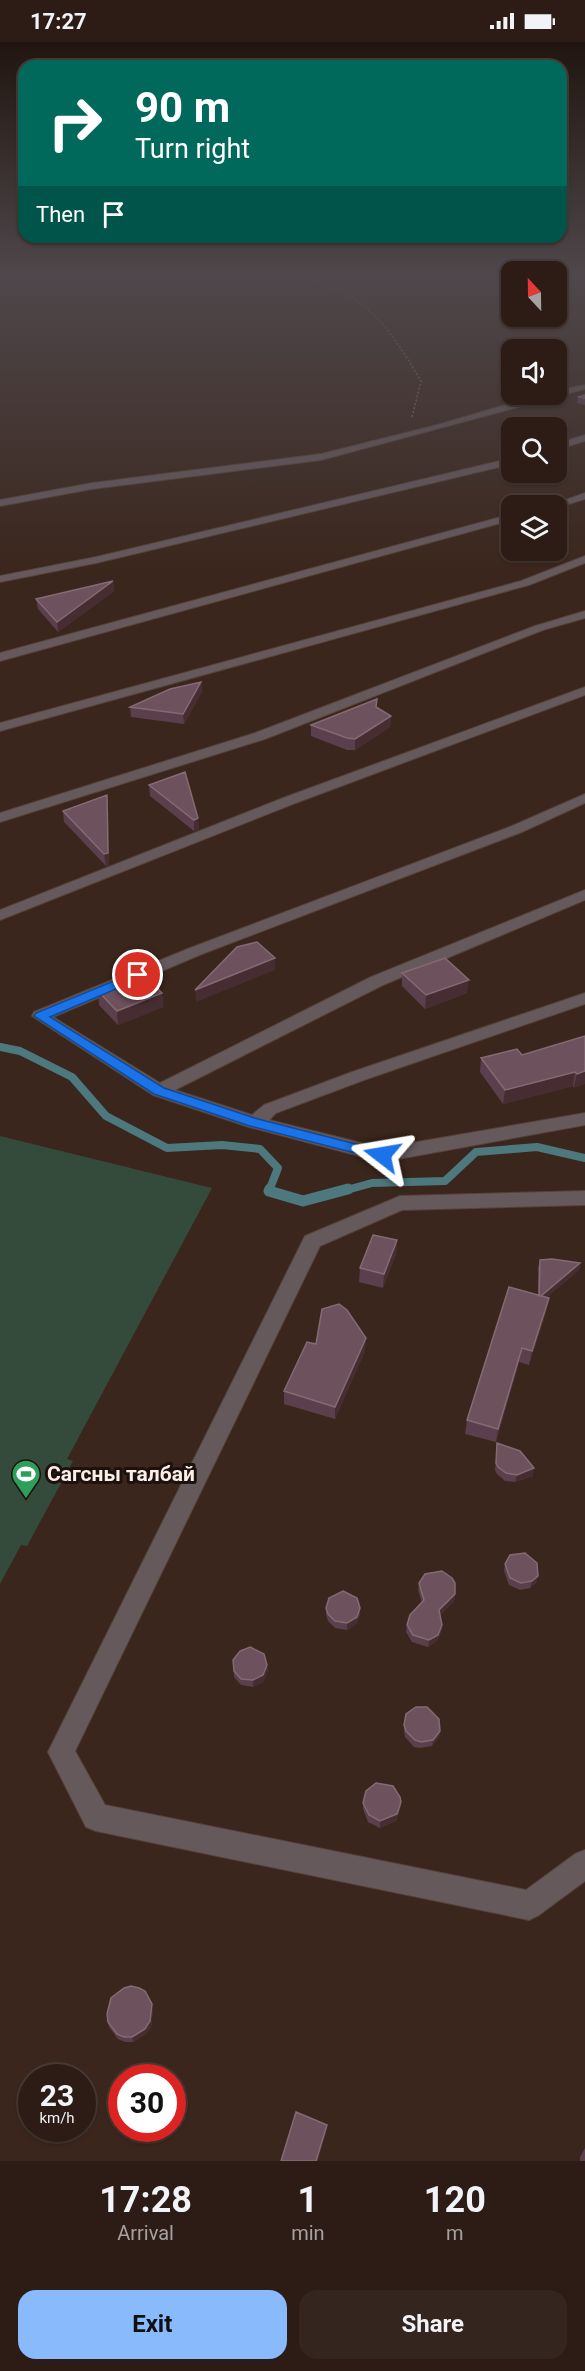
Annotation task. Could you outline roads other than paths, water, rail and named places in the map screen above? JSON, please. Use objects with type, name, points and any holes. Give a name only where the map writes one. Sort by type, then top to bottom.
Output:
[{"type":"street","points":[[567,391],[585,387]]},
{"type":"street","points":[[0,502],[92,486],[321,457],[517,405]]},
{"type":"street","points":[[567,444],[585,438]]},
{"type":"street","points":[[0,579],[119,554],[501,464]]},
{"type":"street","points":[[567,502],[585,496]]},
{"type":"street","points":[[0,657],[501,520]]},
{"type":"street","points":[[0,727],[525,583],[585,559]]},
{"type":"street","points":[[0,818],[260,736],[539,628],[585,614]]},
{"type":"street","points":[[0,915],[288,801],[585,691]]},
{"type":"street","points":[[585,798],[506,833],[196,951],[40,1016],[159,1091],[255,1123],[382,1155],[585,1119]]},
{"type":"street","points":[[159,1091],[377,981],[585,895]]},
{"type":"street","points":[[255,1123],[270,1109],[358,1076],[585,998]]},
{"type":"street","points":[[585,1198],[400,1203],[312,1241],[61,1752],[96,1817],[529,1905],[585,1864]]},
{"type":"waterway","points":[[0,1047],[20,1051],[72,1077],[106,1116],[167,1148],[222,1145],[260,1149],[278,1168],[269,1191]]},
{"type":"waterway","points":[[343,1191],[372,1183],[445,1181],[476,1152],[537,1147],[585,1158]]},
{"type":"waterway","points":[[269,1191],[303,1201],[348,1189]]},
{"type":"place","name":"Сагсны талбай","points":[[26,1500]]}]
